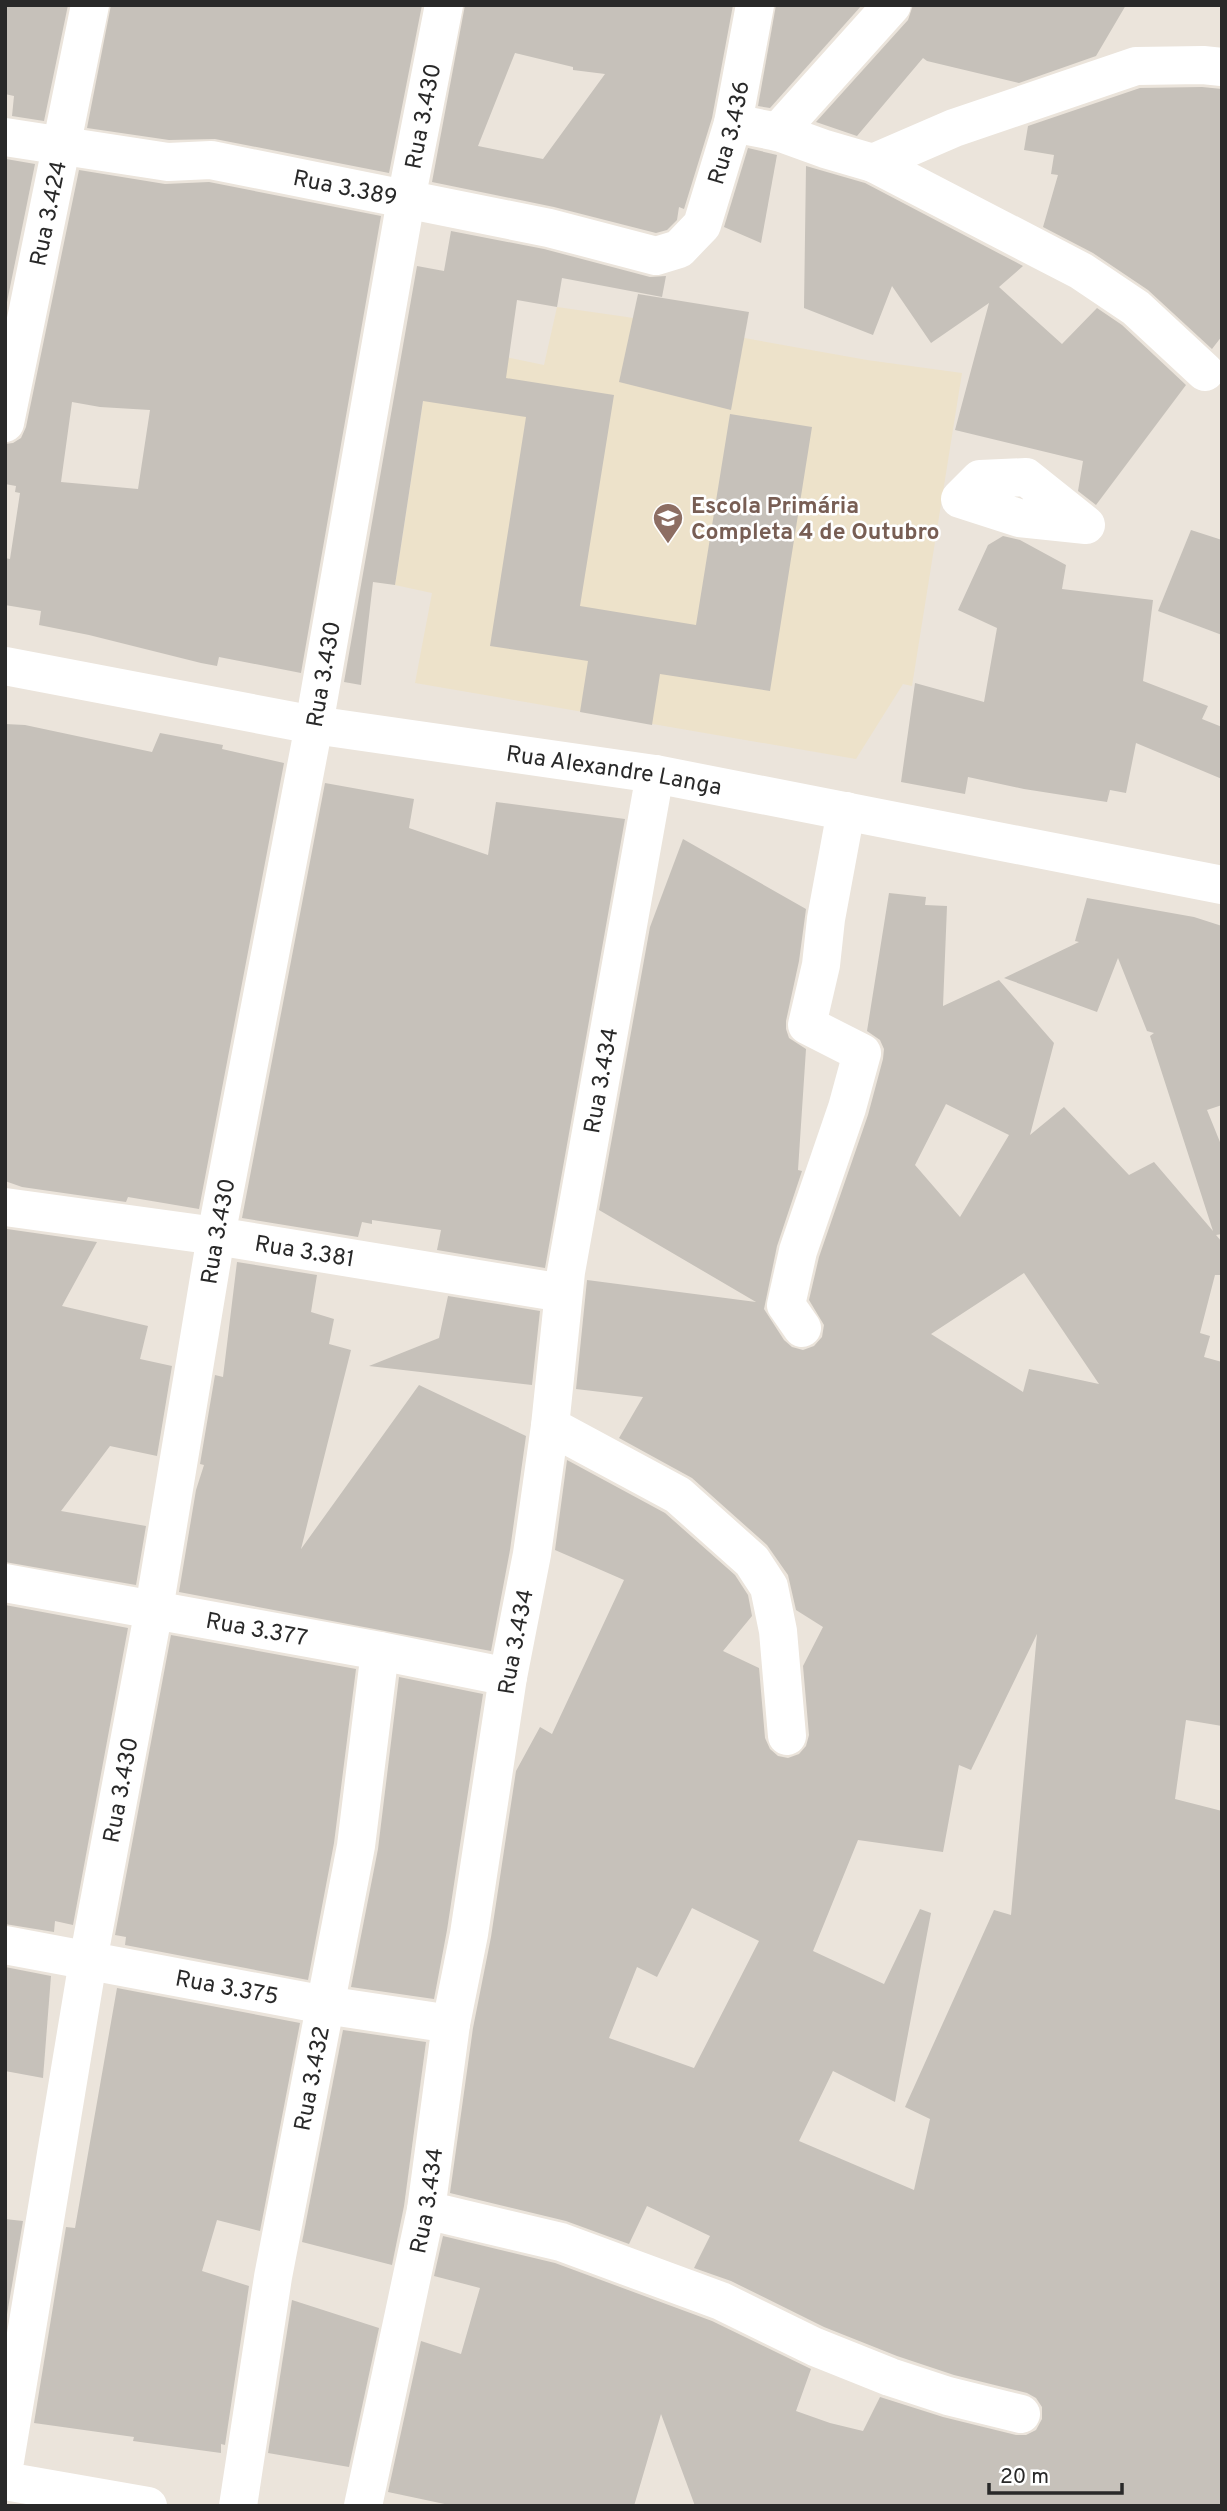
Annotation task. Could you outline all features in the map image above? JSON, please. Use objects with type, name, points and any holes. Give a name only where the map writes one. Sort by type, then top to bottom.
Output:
[{"type":"street","name":"Rua 3.424","points":[[5,423],[90,5]]},
{"type":"street","name":"Rua 3.430","points":[[5,2461],[88,1961],[154,1609],[216,1236],[314,725],[406,200],[444,5]]},
{"type":"street","name":"Rua 3.436","points":[[679,249],[702,225],[733,123],[755,5]]},
{"type":"street","points":[[778,132],[892,5]]},
{"type":"street","points":[[873,163],[954,128],[1136,66],[1222,67]]},
{"type":"street","points":[[733,123],[778,132],[873,163],[1082,271],[1136,307],[1205,372]]},
{"type":"street","name":"Rua 3.389","points":[[5,137],[168,162],[211,160],[549,228],[656,256],[679,249]]},
{"type":"street","name":"Rua Alexandre Langa","points":[[5,666],[314,725],[655,774],[1222,885]]},
{"type":"street","name":"Rua 3.434","points":[[363,2506],[426,2210],[451,2024],[469,1934],[508,1677],[532,1554],[550,1426],[563,1293],[655,774]]},
{"type":"street","points":[[802,1328],[786,1305],[798,1251],[847,1108],[862,1053],[807,1025],[821,965],[826,919],[846,811]]},
{"type":"street","name":"Rua 3.381","points":[[5,1207],[216,1236],[563,1293]]},
{"type":"street","points":[[550,1426],[678,1495],[752,1561],[769,1587],[778,1631],[787,1736]]},
{"type":"street","name":"Rua 3.377","points":[[5,1583],[508,1677]]},
{"type":"street","name":"Rua 3.432","points":[[238,2506],[273,2277],[356,1846],[380,1651]]},
{"type":"street","name":"Rua 3.375","points":[[5,1945],[324,2005],[451,2024]]},
{"type":"street","points":[[426,2210],[561,2242],[722,2301],[815,2347],[890,2377],[948,2396],[1021,2414]]},
{"type":"street","points":[[5,2481],[148,2506]]},
{"type":"shaded area","name":"Escola Primária Completa 4 de Outubro","points":[[557,307],[867,360],[962,373],[912,686],[903,684],[856,759],[415,683],[432,593],[395,585],[432,342],[544,365]]},
{"type":"building","points":[[5,5],[68,5],[44,121],[12,116],[14,96],[5,94]]},
{"type":"building","points":[[111,5],[422,5],[389,173],[215,139],[169,140],[87,128]]},
{"type":"building","points":[[465,5],[733,5],[712,118],[684,209],[679,207],[677,220],[667,230],[656,233],[554,207],[432,182]],"holes":[[[515,53],[573,67],[573,70],[605,74],[543,159],[478,146]]]},
{"type":"building","points":[[776,5],[862,5],[770,108],[758,106]]},
{"type":"building","points":[[913,5],[1126,5],[1096,56],[1019,83],[923,58],[857,136],[816,122],[908,20]]},
{"type":"building","points":[[1140,88],[1222,89],[1222,336],[1212,349],[1148,290],[1093,253],[1043,227],[1058,175],[1051,174],[1054,155],[1024,150],[1028,126]]},
{"type":"building","points":[[748,148],[777,155],[761,243],[724,227]]},
{"type":"building","points":[[6,159],[35,164],[5,312],[5,163]]},
{"type":"building","points":[[806,166],[865,183],[1023,266],[999,287],[1062,344],[1097,308],[1122,325],[1186,385],[1096,505],[1078,491],[1083,461],[955,430],[989,303],[931,343],[892,286],[873,335],[804,308]]},
{"type":"building","points":[[79,170],[165,184],[209,182],[381,216],[301,673],[219,657],[217,666],[201,663],[39,625],[41,611],[5,605],[5,558],[10,559],[20,493],[15,492],[16,486],[5,484],[5,444],[21,438],[26,427]],"holes":[[[72,402],[100,407],[150,410],[138,489],[61,482]]]},
{"type":"building","points":[[451,231],[544,249],[650,277],[666,276],[662,297],[562,278],[557,307],[517,300],[506,378],[614,395],[580,606],[696,625],[730,414],[812,427],[770,691],[660,674],[652,725],[580,712],[588,661],[490,646],[526,417],[423,401],[395,585],[373,582],[361,685],[344,682],[417,266],[444,271]]},
{"type":"building","points":[[638,294],[749,312],[731,410],[619,382]]},
{"type":"building","points":[[1191,530],[1222,540],[1222,635],[1158,611]]},
{"type":"building","points":[[1003,536],[1020,540],[1066,565],[1062,589],[1153,600],[1143,681],[1208,706],[1202,719],[1222,727],[1222,779],[1136,743],[1126,793],[1110,790],[1107,802],[968,777],[965,794],[901,782],[915,683],[984,702],[997,628],[958,610],[988,545]]},
{"type":"building","points":[[5,724],[25,725],[152,752],[160,733],[223,745],[222,749],[284,763],[199,1209],[128,1197],[126,1202],[22,1187],[5,1181]]},
{"type":"building","points":[[325,783],[414,799],[409,828],[488,855],[496,802],[625,819],[545,1268],[437,1250],[441,1230],[372,1220],[372,1224],[362,1222],[358,1237],[242,1218]]},
{"type":"building","points":[[683,839],[806,909],[799,961],[786,1021],[789,1038],[806,1049],[798,1170],[802,1171],[777,1246],[764,1309],[784,1340],[792,1347],[803,1350],[814,1346],[822,1337],[824,1325],[809,1300],[819,1257],[868,1115],[883,1059],[884,1049],[880,1040],[867,1031],[889,893],[926,897],[925,905],[947,906],[943,1006],[999,980],[1054,1043],[1030,1135],[1064,1107],[1129,1175],[1154,1162],[1213,1231],[1150,1036],[1154,1033],[1147,1031],[1118,958],[1097,1012],[1004,978],[1079,942],[1075,941],[1087,898],[1194,917],[1222,926],[1222,1105],[1207,1110],[1222,1147],[1222,1234],[1216,1235],[1222,1242],[1222,1268],[1220,1275],[1215,1275],[1200,1333],[1210,1336],[1204,1357],[1222,1362],[1222,1726],[1186,1720],[1175,1799],[1222,1811],[1222,2506],[695,2506],[661,2414],[634,2506],[454,2506],[388,2492],[421,2341],[461,2354],[480,2288],[434,2276],[443,2236],[555,2263],[712,2321],[811,2369],[796,2411],[830,2423],[863,2431],[880,2397],[943,2417],[1016,2435],[1026,2435],[1036,2430],[1042,2419],[1042,2407],[1036,2398],[1027,2393],[954,2375],[897,2356],[824,2327],[731,2281],[694,2268],[710,2236],[647,2206],[629,2244],[566,2221],[450,2193],[473,2028],[491,1937],[516,1771],[540,1727],[552,1734],[624,1580],[555,1550],[567,1460],[665,1513],[735,1575],[748,1595],[752,1616],[723,1651],[759,1668],[765,1738],[770,1749],[778,1756],[788,1758],[799,1754],[806,1746],[809,1735],[803,1666],[823,1627],[796,1610],[788,1575],[767,1545],[692,1478],[619,1438],[643,1397],[576,1389],[587,1280],[756,1302],[599,1210],[650,927]],"holes":[[[946,1104],[1009,1135],[960,1217],[915,1165]],[[1024,1273],[1099,1384],[1029,1369],[1023,1392],[931,1334]],[[1037,1634],[1011,1915],[994,1910],[905,2107],[930,2119],[914,2190],[799,2141],[833,2071],[895,2102],[931,1913],[920,1909],[884,1984],[813,1951],[858,1840],[943,1852],[959,1765],[971,1770]],[[692,1908],[759,1941],[694,2068],[609,2038],[637,1967],[657,1977]]]},
{"type":"building","points":[[7,1229],[97,1242],[62,1306],[148,1326],[140,1359],[172,1366],[157,1456],[110,1446],[61,1511],[146,1526],[136,1585],[5,1562]]},
{"type":"building","points":[[237,1262],[317,1275],[311,1312],[334,1319],[329,1344],[351,1350],[301,1549],[419,1385],[526,1436],[510,1550],[491,1651],[179,1592],[196,1490],[204,1465],[200,1464],[215,1375],[223,1377]]},
{"type":"building","points":[[448,1296],[540,1311],[532,1385],[369,1366],[439,1338]]},
{"type":"building","points":[[5,1605],[128,1628],[73,1925],[55,1921],[54,1932],[5,1924]]},
{"type":"building","points":[[171,1635],[356,1669],[334,1843],[308,1980],[125,1945],[126,1937],[115,1935]]},
{"type":"building","points":[[399,1677],[483,1694],[434,1999],[351,1987],[378,1849]]},
{"type":"building","points":[[5,1967],[51,1976],[43,2078],[5,2071]]},
{"type":"building","points":[[117,1988],[300,2023],[260,2231],[217,2220],[202,2271],[249,2286],[225,2445],[221,2444],[221,2453],[34,2423],[66,2227],[75,2228]]},
{"type":"building","points":[[343,2030],[426,2042],[404,2206],[392,2265],[302,2242]]},
{"type":"building","points":[[5,2219],[23,2221],[5,2326]]},
{"type":"building","points":[[292,2300],[379,2328],[349,2467],[268,2453]]},
{"type":"place","name":"Escola Primária Completa 4 de Outubro","points":[[668,545]]}]
